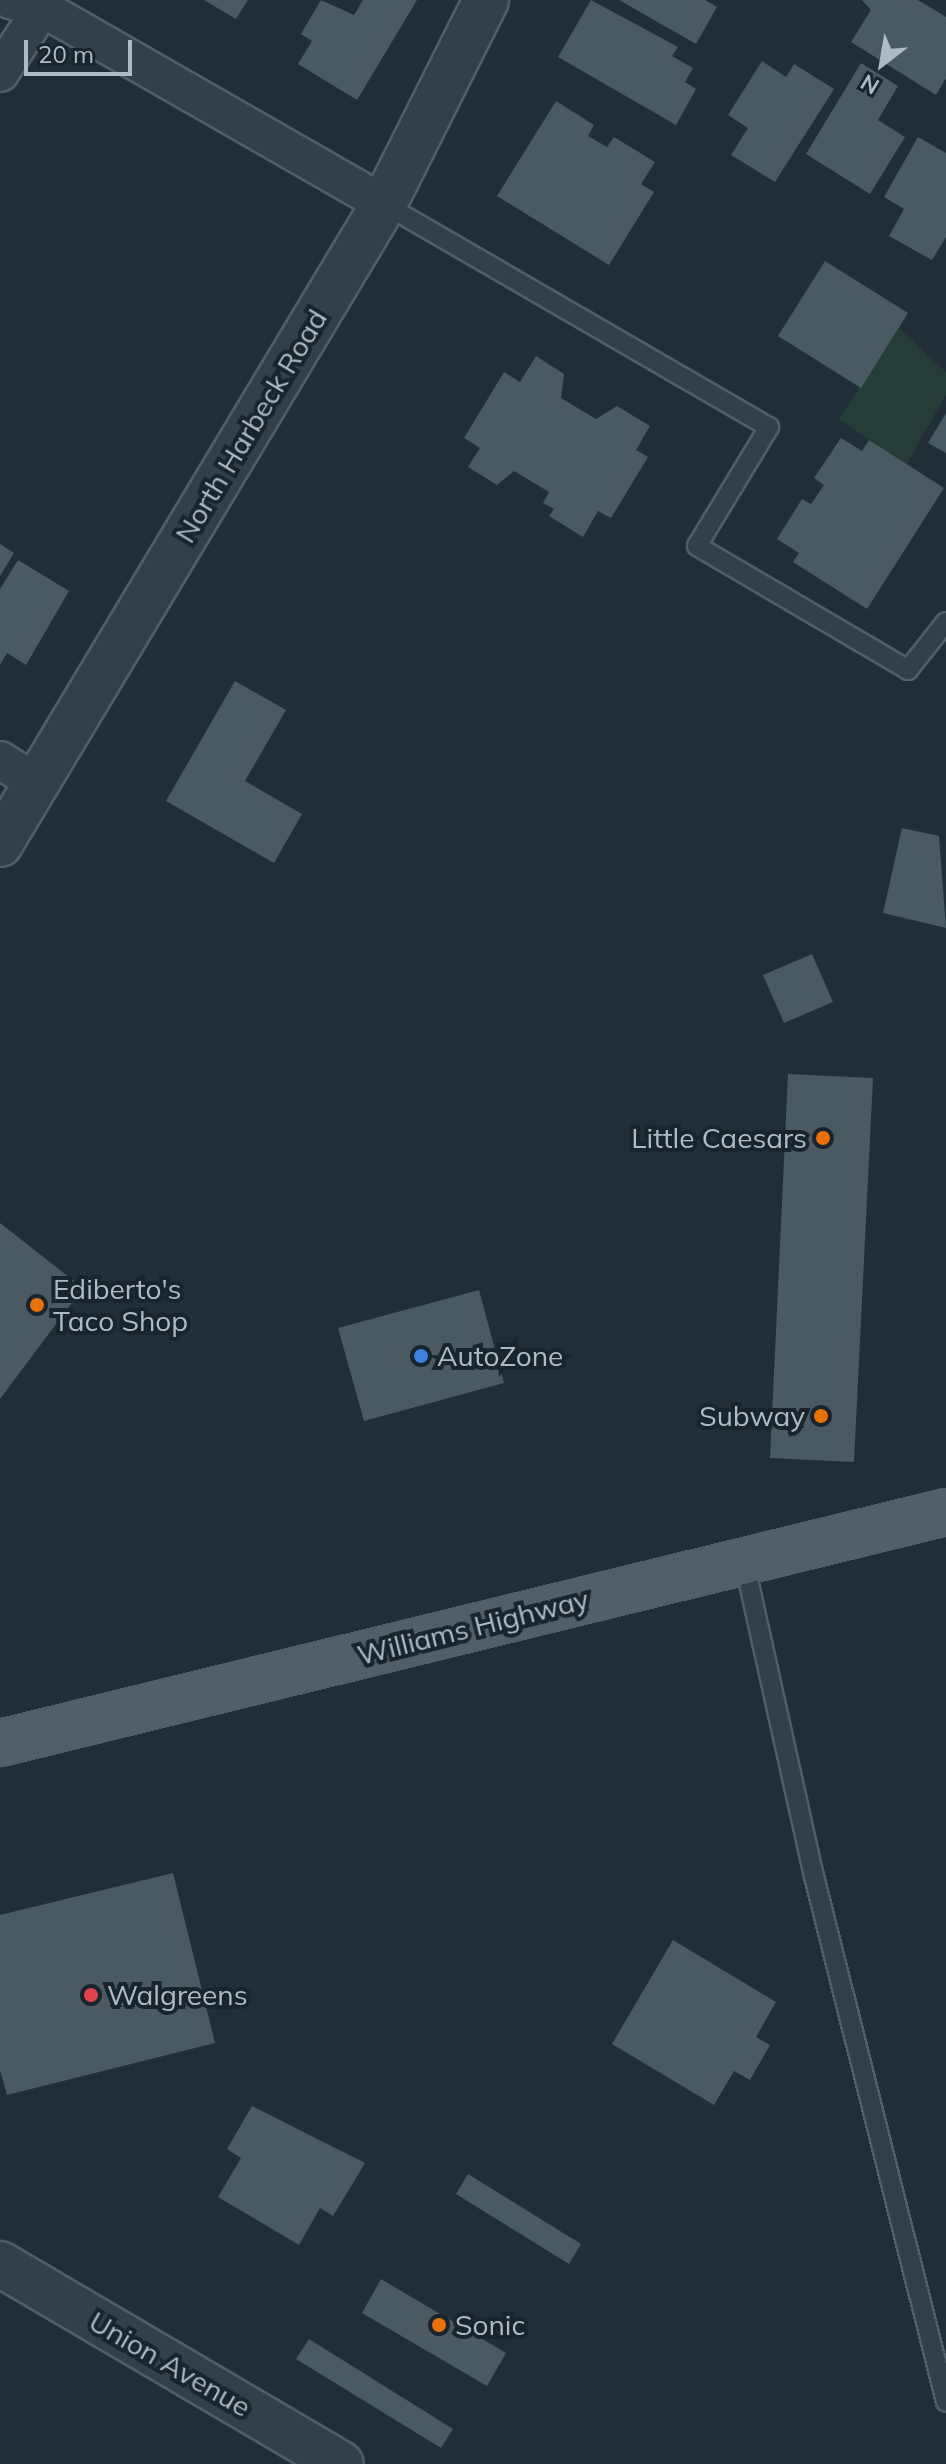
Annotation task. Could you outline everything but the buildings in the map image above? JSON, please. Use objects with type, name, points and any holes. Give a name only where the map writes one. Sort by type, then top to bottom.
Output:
[{"type":"main road","name":"Williams Highway","points":[[0,1743],[946,1512]]},
{"type":"street","name":"North Harbeck Road","points":[[0,844],[18,772],[384,204],[486,0]]},
{"type":"street","points":[[0,73],[26,4],[384,204]]},
{"type":"street","name":"Union Avenue","points":[[0,2264],[341,2464]]},
{"type":"lane","points":[[384,204],[769,427],[697,546],[908,670],[946,622]]},
{"type":"lane","points":[[744,1561],[946,2402]]},
{"type":"green space","points":[[899,328],[946,372],[946,395],[906,465],[839,419]]},
{"type":"place","name":"Little Caesars","points":[[823,1138]]},
{"type":"place","name":"Ediberto's Taco Shop","points":[[37,1305]]},
{"type":"place","name":"AutoZone","points":[[421,1356]]},
{"type":"place","name":"Subway","points":[[821,1416]]},
{"type":"place","name":"Walgreens","points":[[91,1995]]},
{"type":"place","name":"Sonic","points":[[439,2325]]}]
